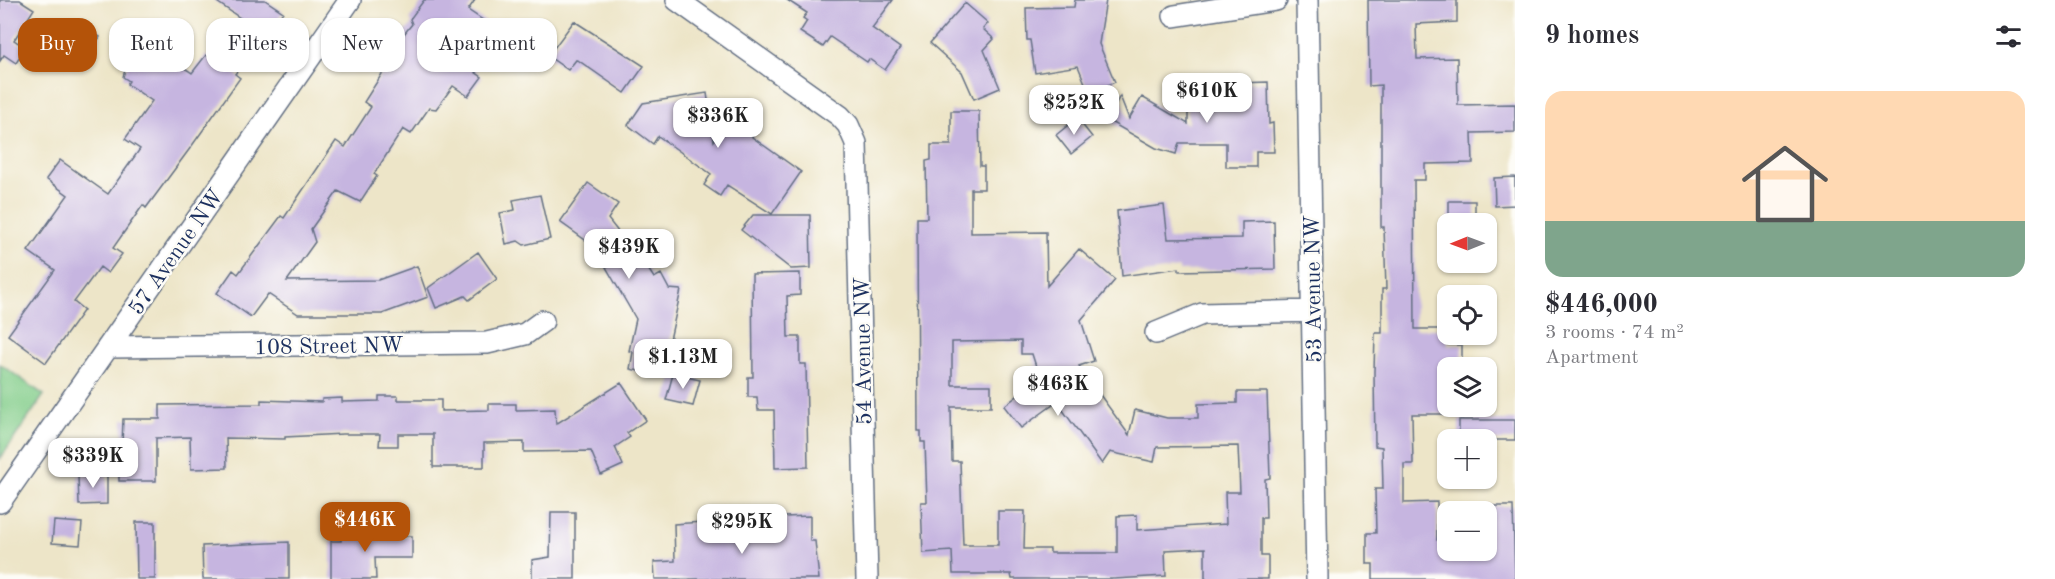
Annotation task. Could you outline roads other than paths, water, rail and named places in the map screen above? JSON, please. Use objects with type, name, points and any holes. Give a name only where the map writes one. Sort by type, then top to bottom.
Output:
[{"type":"street","name":"57 Avenue NW","points":[[0,502],[350,0]]},
{"type":"street","name":"54 Avenue NW","points":[[677,0],[831,109],[848,125],[858,154],[867,579]]},
{"type":"street","points":[[1174,16],[1276,0]]},
{"type":"street","name":"53 Avenue NW","points":[[1307,0],[1317,579]]},
{"type":"street","points":[[1156,333],[1202,314],[1313,311]]},
{"type":"street","name":"108 Street NW","points":[[108,347],[487,343],[525,334],[543,321]]}]
